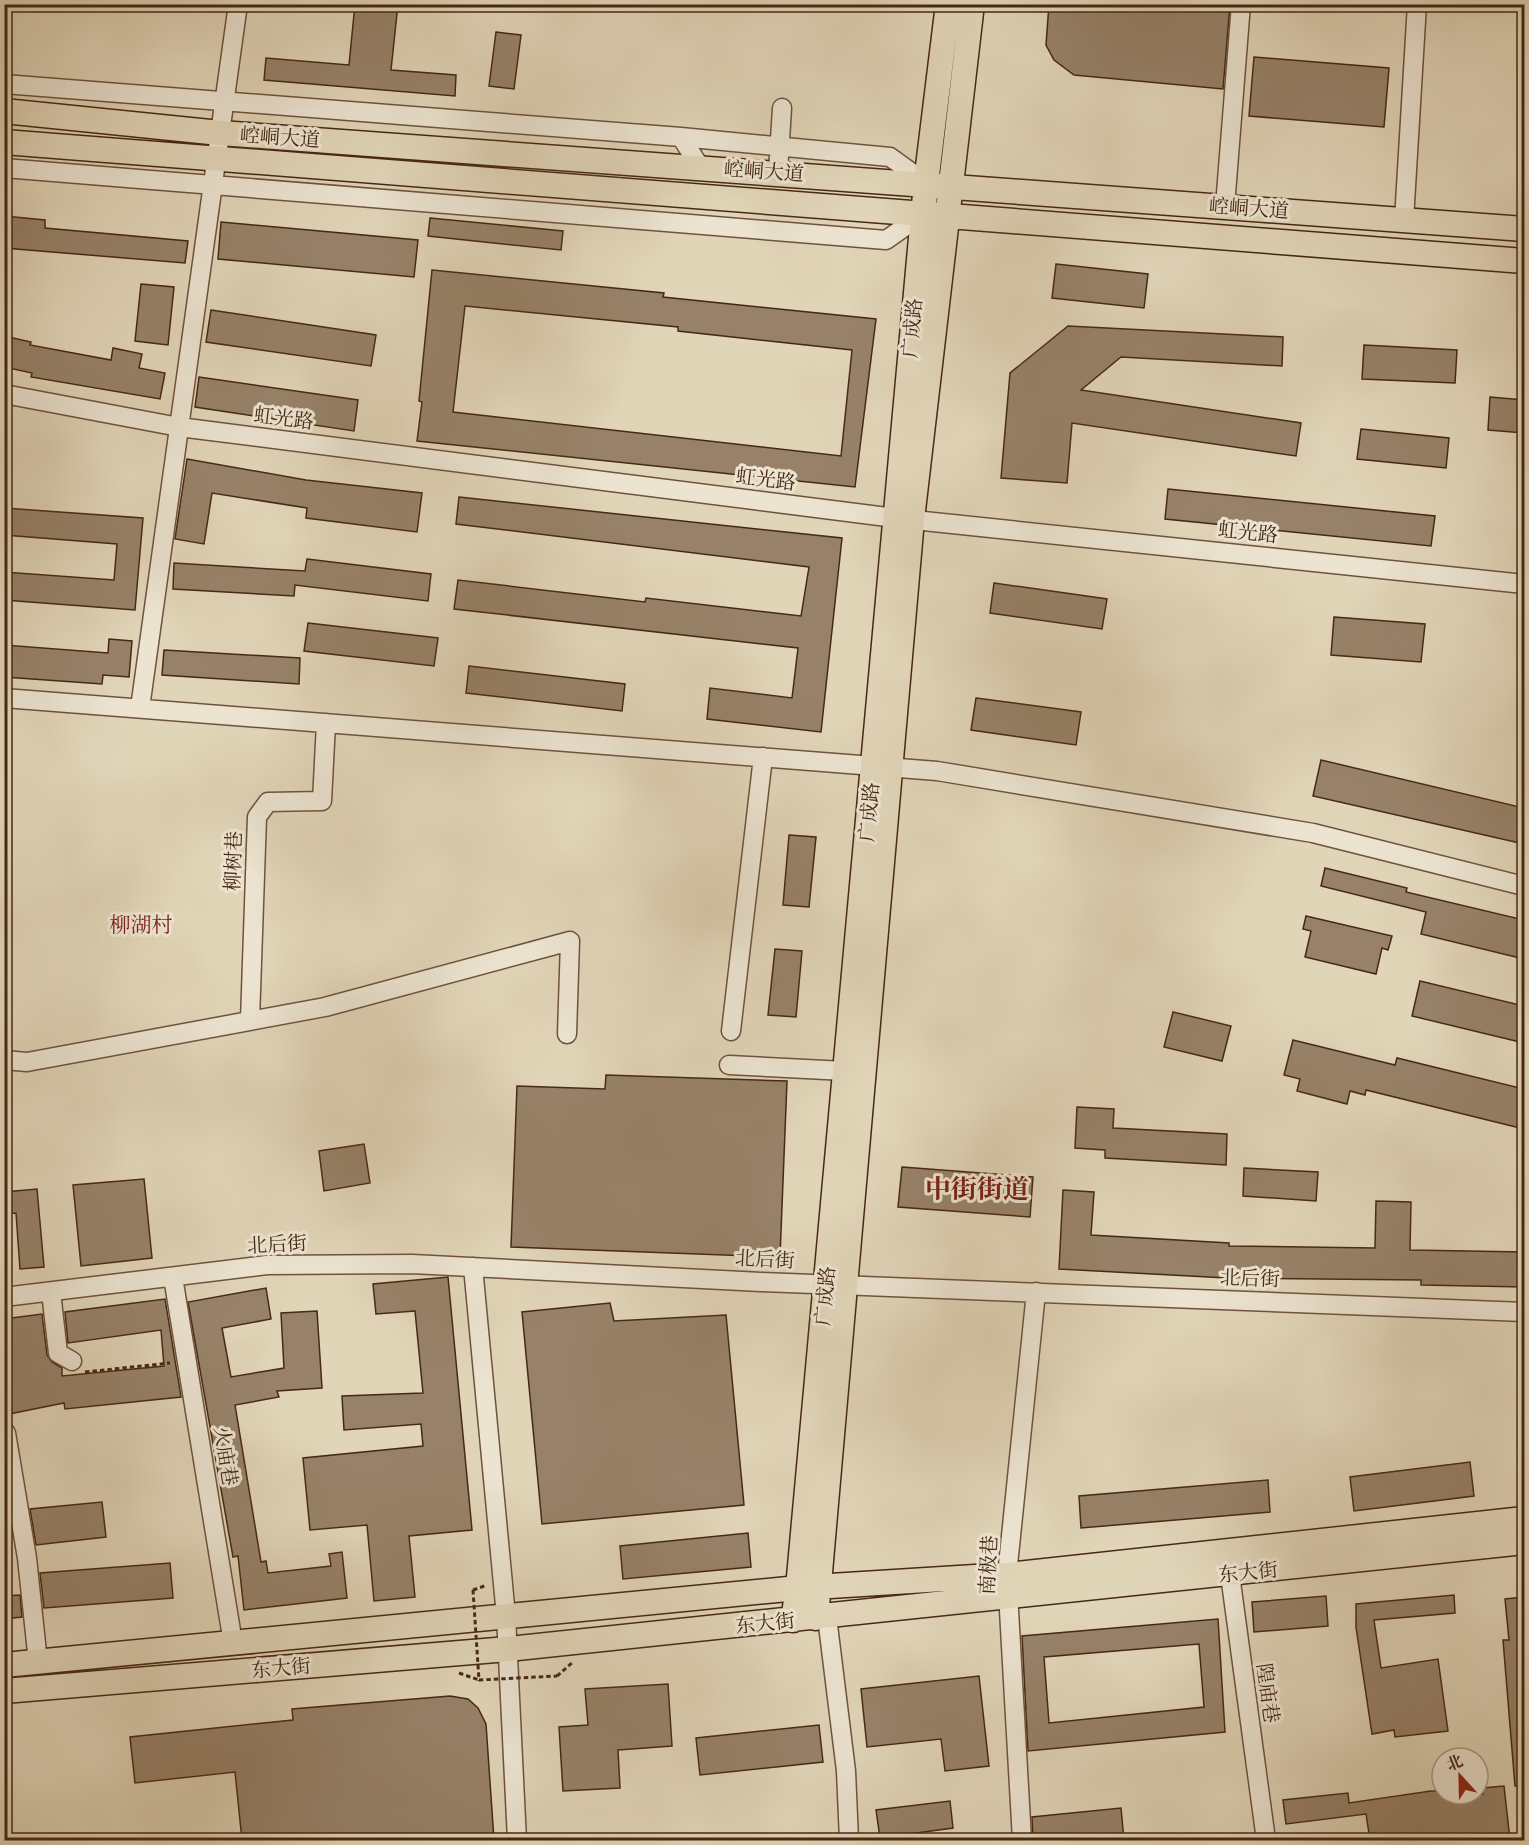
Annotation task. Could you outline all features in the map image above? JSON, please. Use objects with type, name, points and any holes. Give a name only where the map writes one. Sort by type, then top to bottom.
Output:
[{"type":"main road","name":"广成路","points":[[812,1618],[808,1587],[904,518],[923,214],[948,4]]},
{"type":"main road","name":"广成路","points":[[904,518],[948,216],[972,4]]},
{"type":"main road","name":"崆峒大道","points":[[4,111],[220,133],[778,172],[1524,229]]},
{"type":"main road","name":"崆峒大道","points":[[4,142],[1524,261]]},
{"type":"main road","name":"广成路","points":[[835,1285],[845,1071],[882,766]]},
{"type":"main road","name":"东大街","points":[[1228,1563],[1524,1519]]},
{"type":"main road","name":"东大街","points":[[4,1691],[508,1649],[812,1618],[1007,1586],[1228,1563],[1524,1542]]},
{"type":"main road","name":"东大街","points":[[4,1665],[808,1587],[1007,1586]]},
{"type":"street","points":[[140,708],[238,4]]},
{"type":"street","points":[[1225,206],[1241,4]]},
{"type":"street","points":[[1404,220],[1417,4]]},
{"type":"street","points":[[4,84],[681,137],[890,157],[926,183]]},
{"type":"street","points":[[778,172],[782,108]]},
{"type":"street","points":[[681,137],[700,167]]},
{"type":"street","points":[[4,168],[886,240],[923,214]]},
{"type":"street","name":"虹光路","points":[[4,394],[179,427],[904,518],[1524,584]]},
{"type":"street","points":[[4,698],[938,771],[1313,833],[1524,886]]},
{"type":"street","name":"柳树巷","points":[[250,1020],[257,817],[268,802],[322,801],[326,723]]},
{"type":"street","points":[[731,1031],[763,757]]},
{"type":"street","points":[[4,1060],[27,1062],[325,1007],[570,941],[567,1034]]},
{"type":"street","points":[[729,1065],[845,1071]]},
{"type":"street","name":"北后街","points":[[4,1297],[267,1265],[412,1264],[835,1285],[1524,1312]]},
{"type":"street","points":[[473,1267],[506,1616],[518,1840]]},
{"type":"street","name":"火庙巷","points":[[173,1277],[233,1643]]},
{"type":"street","points":[[51,1292],[58,1353],[78,1367]]},
{"type":"street","name":"南极巷","points":[[1022,1840],[1007,1586],[1036,1292]]},
{"type":"street","points":[[6,1433],[27,1558],[38,1662]]},
{"type":"street","name":"隍庙巷","points":[[1228,1563],[1266,1840]]},
{"type":"street","points":[[812,1618],[846,1771],[849,1840]]},
{"type":"path","points":[[78,1367],[187,1361]]},
{"type":"path","points":[[473,1590],[479,1680],[557,1676]]},
{"type":"building","points":[[355,4],[398,4],[391,70],[456,75],[455,96],[264,80],[266,58],[349,65]]},
{"type":"building","points":[[1049,4],[1230,4],[1223,89],[1074,75],[1054,60],[1046,45]]},
{"type":"building","points":[[496,32],[521,35],[514,89],[489,86]]},
{"type":"building","points":[[1254,57],[1389,68],[1384,127],[1249,116]]},
{"type":"building","points":[[4,216],[45,220],[45,228],[188,241],[185,263],[4,248]]},
{"type":"building","points":[[430,218],[563,231],[561,250],[428,236]]},
{"type":"building","points":[[221,222],[418,240],[414,277],[218,259]]},
{"type":"building","points":[[1056,264],[1148,274],[1144,308],[1052,298]]},
{"type":"building","points":[[432,270],[664,293],[663,297],[876,319],[855,487],[417,441],[422,402],[419,401]],"holes":[[[465,306],[678,327],[678,331],[852,350],[841,456],[453,412]]]},
{"type":"building","points":[[141,284],[174,287],[168,345],[135,341]]},
{"type":"building","points":[[211,310],[376,335],[371,366],[206,342]]},
{"type":"building","points":[[1068,326],[1283,337],[1282,366],[1121,357],[1081,390],[1301,423],[1296,456],[1072,423],[1067,483],[1001,478],[1010,373]]},
{"type":"building","points":[[4,336],[31,342],[30,345],[111,360],[113,348],[142,354],[139,368],[165,373],[160,399],[31,377],[32,373],[4,367]]},
{"type":"building","points":[[1364,345],[1457,350],[1455,383],[1362,379]]},
{"type":"building","points":[[199,377],[358,400],[354,431],[195,407]]},
{"type":"building","points":[[1490,397],[1524,400],[1524,433],[1488,430]]},
{"type":"building","points":[[1361,429],[1449,438],[1446,468],[1357,459]]},
{"type":"building","points":[[187,459],[306,480],[422,493],[417,532],[306,518],[307,508],[212,493],[204,544],[175,539]]},
{"type":"building","points":[[1168,489],[1435,516],[1431,546],[1165,519]]},
{"type":"building","points":[[459,497],[842,538],[821,732],[707,719],[710,688],[792,698],[798,648],[454,609],[458,580],[645,602],[646,598],[801,616],[809,567],[456,524]]},
{"type":"building","points":[[4,508],[143,518],[135,610],[4,600],[4,572],[114,580],[117,544],[4,535]]},
{"type":"building","points":[[307,559],[431,574],[428,601],[295,585],[294,596],[173,589],[174,563],[305,571]]},
{"type":"building","points":[[994,583],[1107,599],[1102,629],[990,613]]},
{"type":"building","points":[[1334,617],[1425,624],[1421,662],[1331,655]]},
{"type":"building","points":[[308,623],[438,638],[434,666],[304,651]]},
{"type":"building","points":[[109,639],[132,641],[129,677],[103,675],[102,684],[4,677],[4,645],[108,653]]},
{"type":"building","points":[[164,650],[300,658],[299,684],[162,675]]},
{"type":"building","points":[[469,666],[625,684],[622,711],[466,693]]},
{"type":"building","points":[[976,698],[1081,712],[1076,745],[971,730]]},
{"type":"building","points":[[1321,760],[1524,808],[1524,844],[1313,796]]},
{"type":"building","points":[[789,835],[816,837],[809,907],[783,905]]},
{"type":"building","points":[[1325,868],[1407,888],[1406,892],[1524,920],[1524,959],[1421,934],[1426,912],[1321,886]]},
{"type":"building","points":[[1306,916],[1392,936],[1388,950],[1382,948],[1376,974],[1305,957],[1311,931],[1303,929]]},
{"type":"building","points":[[775,949],[802,951],[796,1017],[768,1015]]},
{"type":"building","points":[[1420,981],[1524,1006],[1524,1043],[1412,1016]]},
{"type":"building","points":[[1173,1012],[1231,1026],[1222,1061],[1164,1047]]},
{"type":"building","points":[[1293,1040],[1395,1065],[1397,1058],[1524,1089],[1524,1129],[1366,1090],[1365,1095],[1350,1091],[1347,1104],[1297,1091],[1300,1079],[1284,1075]]},
{"type":"building","points":[[606,1075],[787,1081],[780,1257],[511,1247],[517,1086],[605,1089]]},
{"type":"building","points":[[1077,1107],[1114,1109],[1113,1128],[1227,1134],[1226,1165],[1105,1158],[1105,1150],[1075,1148]]},
{"type":"building","points":[[364,1144],[370,1183],[324,1191],[319,1151]]},
{"type":"building","points":[[902,1167],[1033,1177],[1030,1217],[898,1207]]},
{"type":"building","points":[[1244,1168],[1318,1172],[1316,1201],[1243,1196]]},
{"type":"building","points":[[144,1179],[152,1258],[81,1266],[73,1185]]},
{"type":"building","points":[[37,1189],[44,1267],[20,1269],[16,1213],[4,1214],[4,1192]]},
{"type":"building","points":[[1063,1190],[1094,1192],[1091,1235],[1229,1243],[1229,1246],[1375,1248],[1376,1201],[1411,1202],[1410,1250],[1524,1252],[1524,1287],[1421,1285],[1421,1280],[1227,1278],[1059,1269]]},
{"type":"building","points":[[448,1277],[472,1530],[409,1536],[415,1597],[374,1601],[367,1525],[310,1530],[303,1458],[423,1446],[421,1424],[344,1430],[342,1396],[423,1393],[415,1311],[376,1314],[373,1284]]},
{"type":"building","points":[[266,1288],[271,1319],[222,1328],[231,1377],[284,1368],[281,1313],[317,1311],[322,1388],[277,1391],[279,1397],[235,1405],[261,1562],[266,1561],[268,1573],[331,1566],[329,1554],[342,1552],[347,1598],[244,1610],[238,1556],[233,1557],[188,1302]]},
{"type":"building","points":[[165,1299],[181,1397],[65,1409],[64,1403],[4,1415],[4,1319],[42,1314],[47,1355],[52,1362],[62,1368],[62,1376],[164,1366],[161,1330],[68,1343],[65,1312]]},
{"type":"building","points":[[610,1303],[614,1321],[726,1315],[744,1505],[542,1524],[522,1312]]},
{"type":"building","points":[[1470,1462],[1474,1496],[1354,1511],[1350,1477]]},
{"type":"building","points":[[1268,1480],[1270,1512],[1081,1528],[1079,1496]]},
{"type":"building","points":[[102,1502],[106,1537],[36,1545],[30,1509]]},
{"type":"building","points":[[748,1533],[751,1567],[623,1579],[620,1546]]},
{"type":"building","points":[[170,1563],[173,1598],[44,1608],[40,1573]]},
{"type":"building","points":[[20,1595],[22,1617],[4,1619],[4,1596]]},
{"type":"building","points":[[1454,1595],[1455,1613],[1374,1620],[1381,1668],[1438,1659],[1448,1731],[1395,1737],[1394,1730],[1372,1734],[1356,1627],[1356,1604]]},
{"type":"building","points":[[1326,1596],[1328,1626],[1254,1632],[1252,1602]]},
{"type":"building","points":[[1524,1597],[1524,1786],[1515,1786],[1503,1640],[1509,1640],[1505,1599]]},
{"type":"building","points":[[1218,1619],[1225,1732],[1028,1751],[1022,1636]],"holes":[[[1199,1644],[1204,1707],[1049,1723],[1044,1657]]]},
{"type":"building","points":[[979,1676],[989,1766],[945,1771],[941,1739],[867,1747],[861,1689]]},
{"type":"building","points":[[668,1684],[672,1746],[618,1750],[620,1788],[563,1791],[559,1727],[588,1725],[585,1689]]},
{"type":"building","points":[[450,1696],[468,1699],[478,1708],[486,1724],[494,1840],[242,1840],[235,1772],[135,1783],[130,1737],[293,1720],[292,1709]]},
{"type":"building","points":[[819,1725],[823,1762],[700,1775],[696,1738]]},
{"type":"building","points":[[1504,1786],[1510,1840],[1370,1840],[1366,1814],[1286,1824],[1283,1800],[1348,1793],[1349,1803],[1430,1791],[1430,1806],[1490,1806],[1490,1787]]},
{"type":"building","points":[[950,1801],[953,1828],[880,1838],[876,1810]]},
{"type":"building","points":[[1121,1808],[1124,1840],[1033,1840],[1032,1817]]},
{"type":"district","name":"柳湖村","points":[[141,925]]},
{"type":"district","name":"中街街道","points":[[977,1189]]}]
